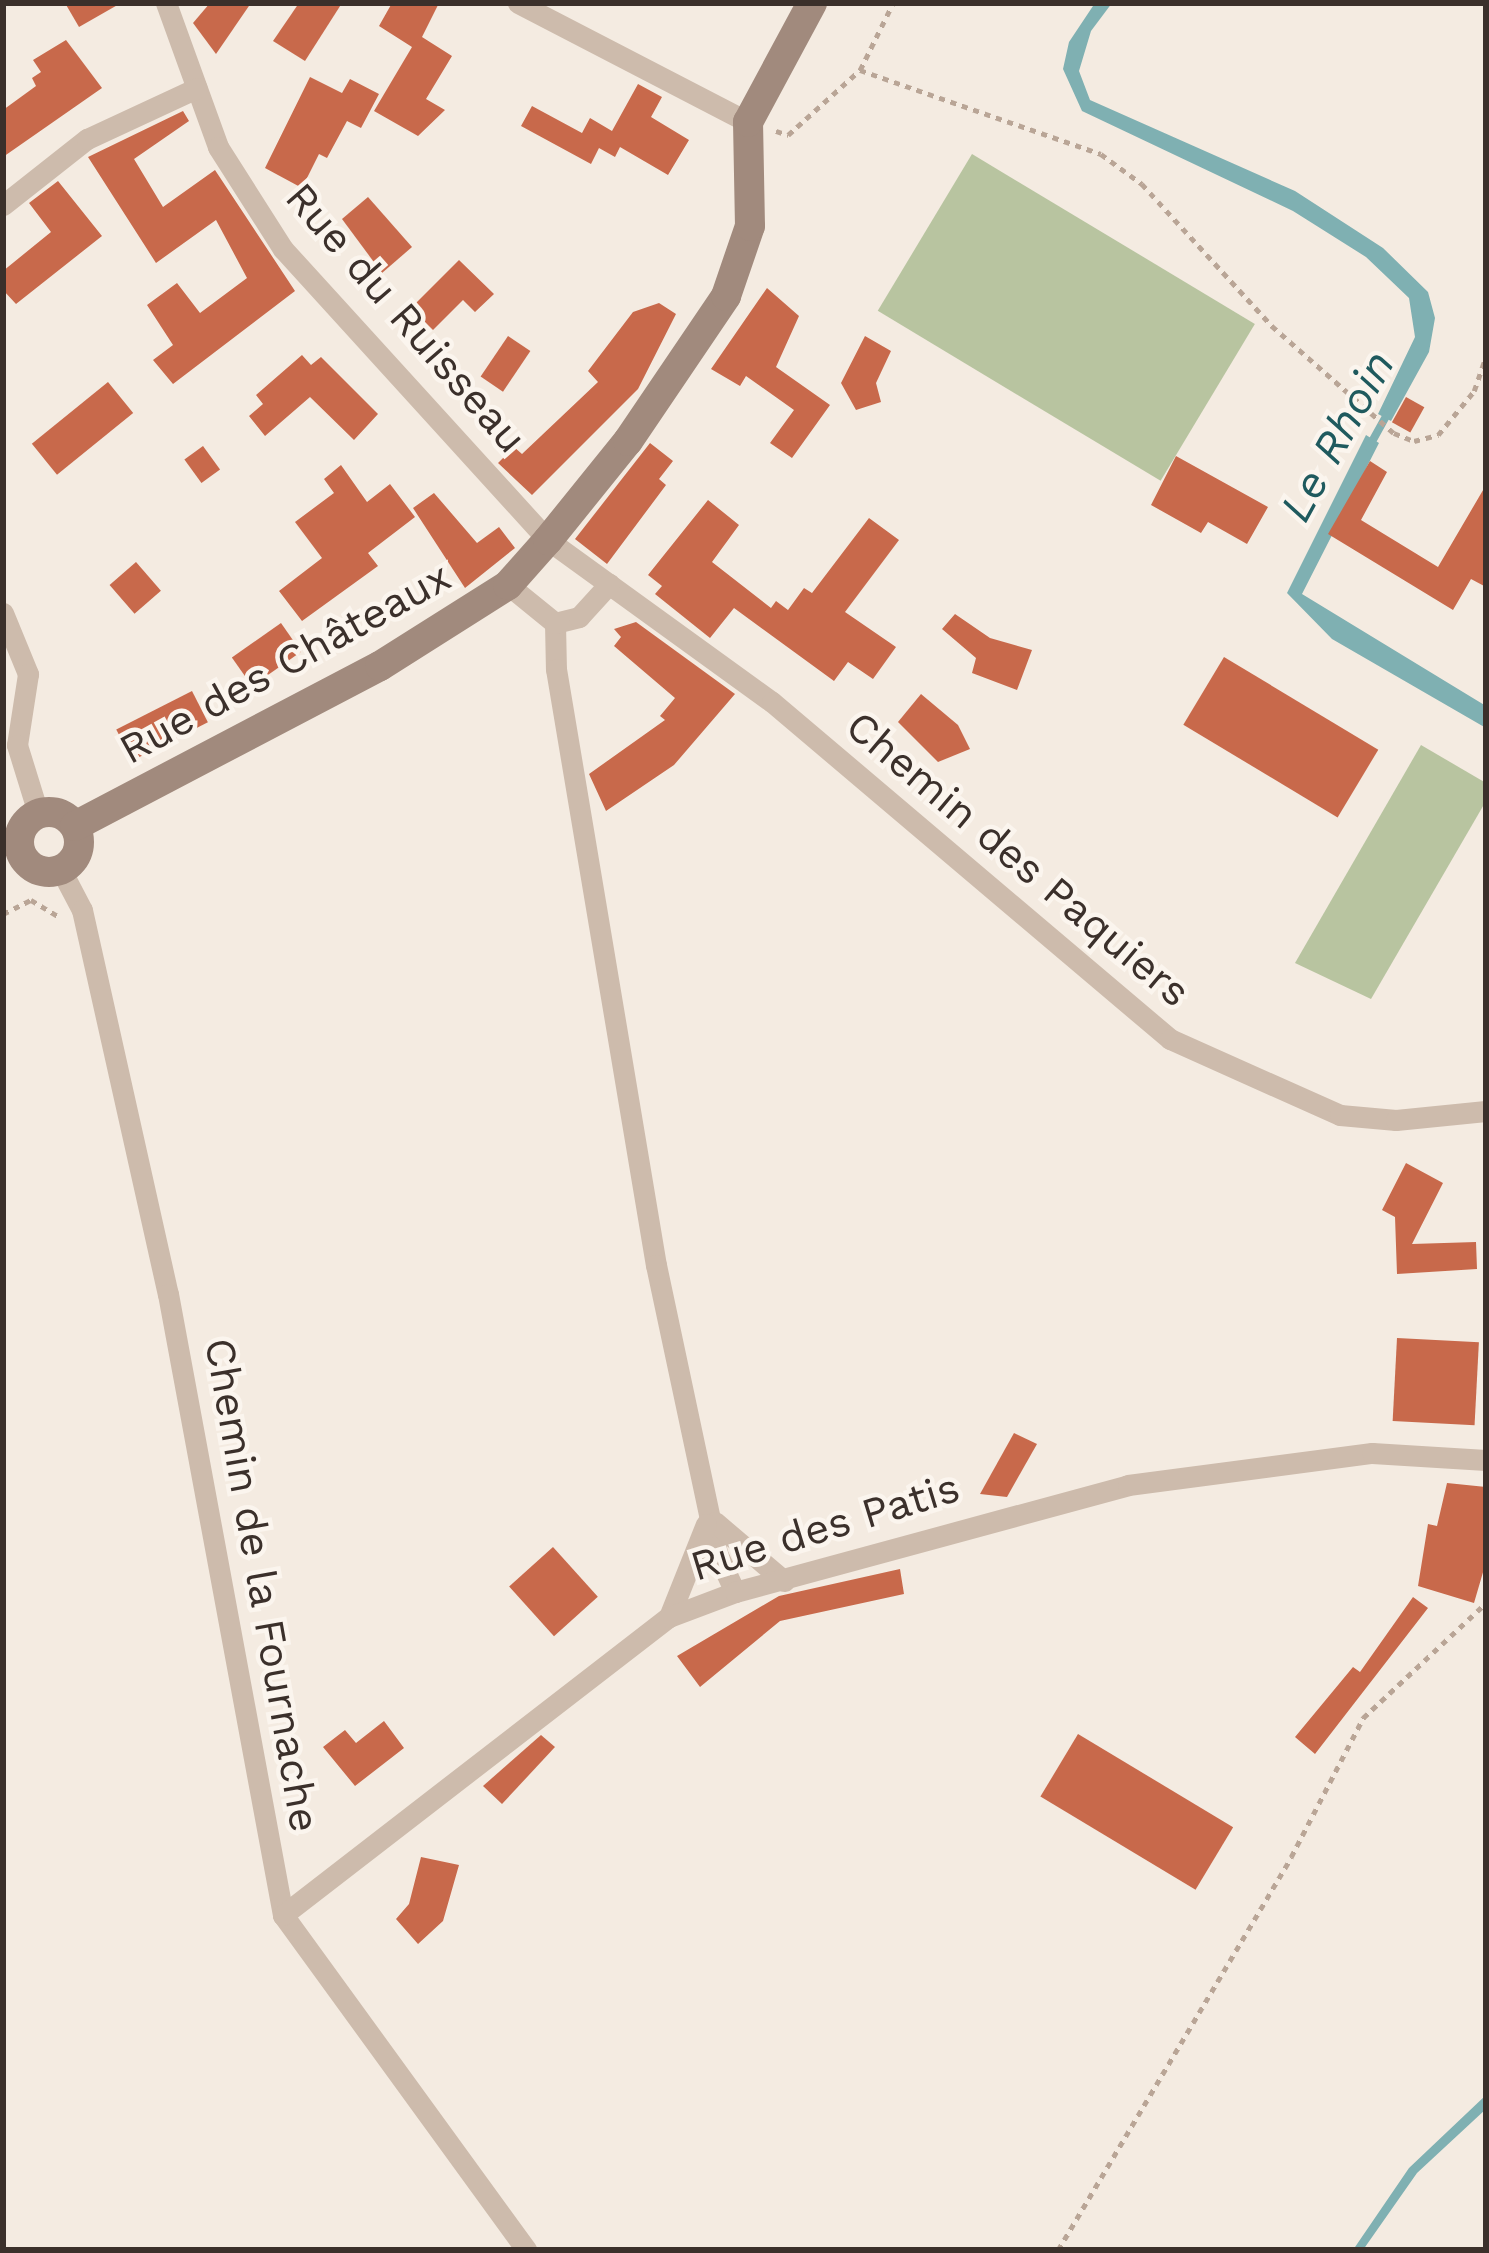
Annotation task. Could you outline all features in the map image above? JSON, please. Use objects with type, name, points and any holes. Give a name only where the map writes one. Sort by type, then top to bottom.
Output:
[{"type":"street","name":"Rue du Ruisseau","points":[[166,3],[218,147],[283,249],[548,540]]},
{"type":"street","points":[[518,3],[748,122]]},
{"type":"street","name":"Rue des Châteaux","points":[[75,826],[380,667],[508,585],[548,540],[726,296],[750,226],[748,122],[812,3]]},
{"type":"street","points":[[3,206],[87,139],[197,88]]},
{"type":"street","name":"Chemin des Paquiers","points":[[548,540],[772,702],[1170,1039],[1340,1115],[1396,1120],[1486,1112]]},
{"type":"street","points":[[555,623],[579,617],[608,584]]},
{"type":"street","points":[[508,585],[555,623],[556,669],[656,1265],[708,1511],[735,1592]]},
{"type":"street","points":[[3,613],[28,674],[17,745],[38,813]]},
{"type":"street","points":[[38,813],[59,813],[75,826],[80,846],[62,870],[43,872],[12,860],[19,835],[38,813]]},
{"type":"street","name":"Chemin de la Fournache","points":[[62,870],[82,910],[168,1294],[283,1915],[526,2250]]},
{"type":"street","name":"Rue des Patis","points":[[283,1915],[669,1617],[735,1592],[990,1517],[1220,1469],[1372,1453],[1486,1460]]},
{"type":"street","points":[[708,1511],[729,1542],[784,1581]]},
{"type":"street","points":[[669,1617],[704,1539],[708,1511]]},
{"type":"path","points":[[748,122],[788,135],[860,70],[892,3]]},
{"type":"path","points":[[860,70],[1101,154],[1142,184],[1272,326],[1394,433],[1414,441],[1438,435],[1474,391],[1486,356]]},
{"type":"path","points":[[3,914],[31,900],[57,917],[82,910]]},
{"type":"path","points":[[1058,2250],[1292,1857],[1363,1718],[1486,1603]]},
{"type":"green space","points":[[972,154],[1255,324],[1161,481],[878,311]]},
{"type":"green space","points":[[1421,745],[1486,783],[1486,801],[1371,999],[1295,963]]},
{"type":"water","points":[[1095,3],[1112,3],[1091,31],[1079,71],[1090,100],[1295,191],[1383,248],[1428,292],[1435,318],[1429,352],[1391,421],[1378,414],[1415,337],[1409,298],[1366,257],[1293,211],[1082,111],[1063,69],[1069,42]]},
{"type":"water","points":[[1366,435],[1379,443],[1302,594],[1486,706],[1486,728],[1332,639],[1287,593]]},
{"type":"water","points":[[1486,2095],[1486,2109],[1417,2173],[1363,2250],[1353,2250],[1409,2168]]},
{"type":"building","points":[[65,3],[121,3],[79,27]]},
{"type":"building","points":[[210,3],[251,3],[216,54],[193,23]]},
{"type":"building","points":[[299,3],[342,3],[305,61],[273,41]]},
{"type":"building","points":[[392,3],[439,3],[422,37],[452,56],[426,99],[445,110],[418,136],[374,111],[412,47],[379,26]]},
{"type":"building","points":[[66,40],[102,88],[3,157],[3,110],[36,86],[32,78],[41,72],[33,60]]},
{"type":"building","points":[[310,77],[342,93],[350,79],[379,94],[361,128],[347,121],[327,158],[319,154],[302,188],[265,168]]},
{"type":"building","points":[[638,84],[662,97],[651,117],[689,140],[668,175],[620,147],[615,157],[599,148],[591,164],[521,126],[532,106],[582,133],[590,118],[612,131]]},
{"type":"building","points":[[183,111],[189,121],[134,159],[163,207],[215,170],[295,291],[173,384],[153,360],[173,345],[147,305],[177,283],[200,313],[247,278],[216,220],[156,263],[88,157]]},
{"type":"building","points":[[58,181],[102,236],[16,304],[3,290],[3,271],[51,232],[29,203]]},
{"type":"building","points":[[368,197],[412,247],[382,273],[342,219]]},
{"type":"building","points":[[459,260],[494,294],[475,312],[463,300],[433,330],[411,308]]},
{"type":"building","points":[[767,288],[799,316],[776,367],[830,405],[792,458],[770,443],[794,410],[746,376],[740,386],[711,369]]},
{"type":"building","points":[[659,303],[676,314],[638,389],[532,495],[498,463],[514,447],[522,454],[598,382],[588,371],[633,312]]},
{"type":"building","points":[[508,336],[530,351],[503,392],[481,377]]},
{"type":"building","points":[[865,336],[891,351],[876,383],[881,402],[856,410],[841,383]]},
{"type":"building","points":[[302,355],[311,365],[321,357],[378,414],[354,440],[310,397],[265,436],[249,416],[263,404],[256,395]]},
{"type":"building","points":[[108,382],[133,413],[57,475],[32,444]]},
{"type":"building","points":[[1406,397],[1424,407],[1410,433],[1392,422]]},
{"type":"building","points":[[650,443],[673,461],[659,479],[666,485],[607,564],[575,539]]},
{"type":"building","points":[[203,446],[220,469],[201,483],[184,460]]},
{"type":"building","points":[[1176,456],[1268,507],[1247,544],[1208,522],[1201,533],[1151,505]]},
{"type":"building","points":[[1370,461],[1387,472],[1361,520],[1438,567],[1486,485],[1486,587],[1471,579],[1453,610],[1328,534]]},
{"type":"building","points":[[341,465],[367,502],[390,484],[415,517],[368,553],[378,566],[302,621],[279,591],[322,558],[295,522],[334,493],[324,479]]},
{"type":"building","points":[[434,493],[477,543],[499,527],[515,548],[465,588],[413,508]]},
{"type":"building","points":[[708,500],[739,525],[712,562],[771,608],[776,601],[788,610],[804,588],[812,593],[869,518],[899,540],[845,612],[896,647],[873,679],[848,662],[834,681],[734,608],[710,638],[655,594],[662,586],[648,575]]},
{"type":"building","points":[[136,562],[161,591],[135,614],[110,585]]},
{"type":"building","points":[[955,614],[990,638],[1032,650],[1017,690],[972,673],[976,658],[942,629]]},
{"type":"building","points":[[636,622],[735,694],[674,765],[606,811],[589,774],[665,720],[660,716],[675,698],[614,646],[621,637],[614,629]]},
{"type":"building","points":[[281,623],[301,652],[252,686],[232,657]]},
{"type":"building","points":[[1224,657],[1378,750],[1338,817],[1183,725]]},
{"type":"building","points":[[192,691],[208,722],[132,761],[116,730]]},
{"type":"building","points":[[921,694],[958,725],[970,749],[938,762],[898,722]]},
{"type":"building","points":[[1406,1163],[1443,1183],[1412,1244],[1476,1242],[1477,1269],[1397,1274],[1395,1217],[1382,1210]]},
{"type":"building","points":[[1397,1338],[1479,1342],[1475,1425],[1393,1421]]},
{"type":"building","points":[[1014,1433],[1037,1444],[1007,1497],[980,1494]]},
{"type":"building","points":[[1447,1483],[1486,1487],[1486,1562],[1474,1603],[1418,1586],[1428,1524],[1437,1526]]},
{"type":"building","points":[[553,1547],[598,1597],[554,1636],[509,1586]]},
{"type":"building","points":[[900,1569],[904,1594],[780,1621],[700,1687],[677,1656],[779,1596]]},
{"type":"building","points":[[1413,1597],[1428,1608],[1315,1754],[1295,1737],[1353,1667],[1360,1672]]},
{"type":"building","points":[[384,1721],[404,1748],[355,1786],[323,1747],[345,1730],[356,1743]]},
{"type":"building","points":[[1078,1734],[1233,1827],[1196,1890],[1040,1797]]},
{"type":"building","points":[[541,1735],[555,1747],[502,1804],[483,1786]]},
{"type":"building","points":[[421,1857],[459,1865],[443,1921],[418,1944],[396,1919],[409,1904]]},
{"type":"waterway","name":"Le Rhoin","points":[[1369,447],[1388,413]]}]
